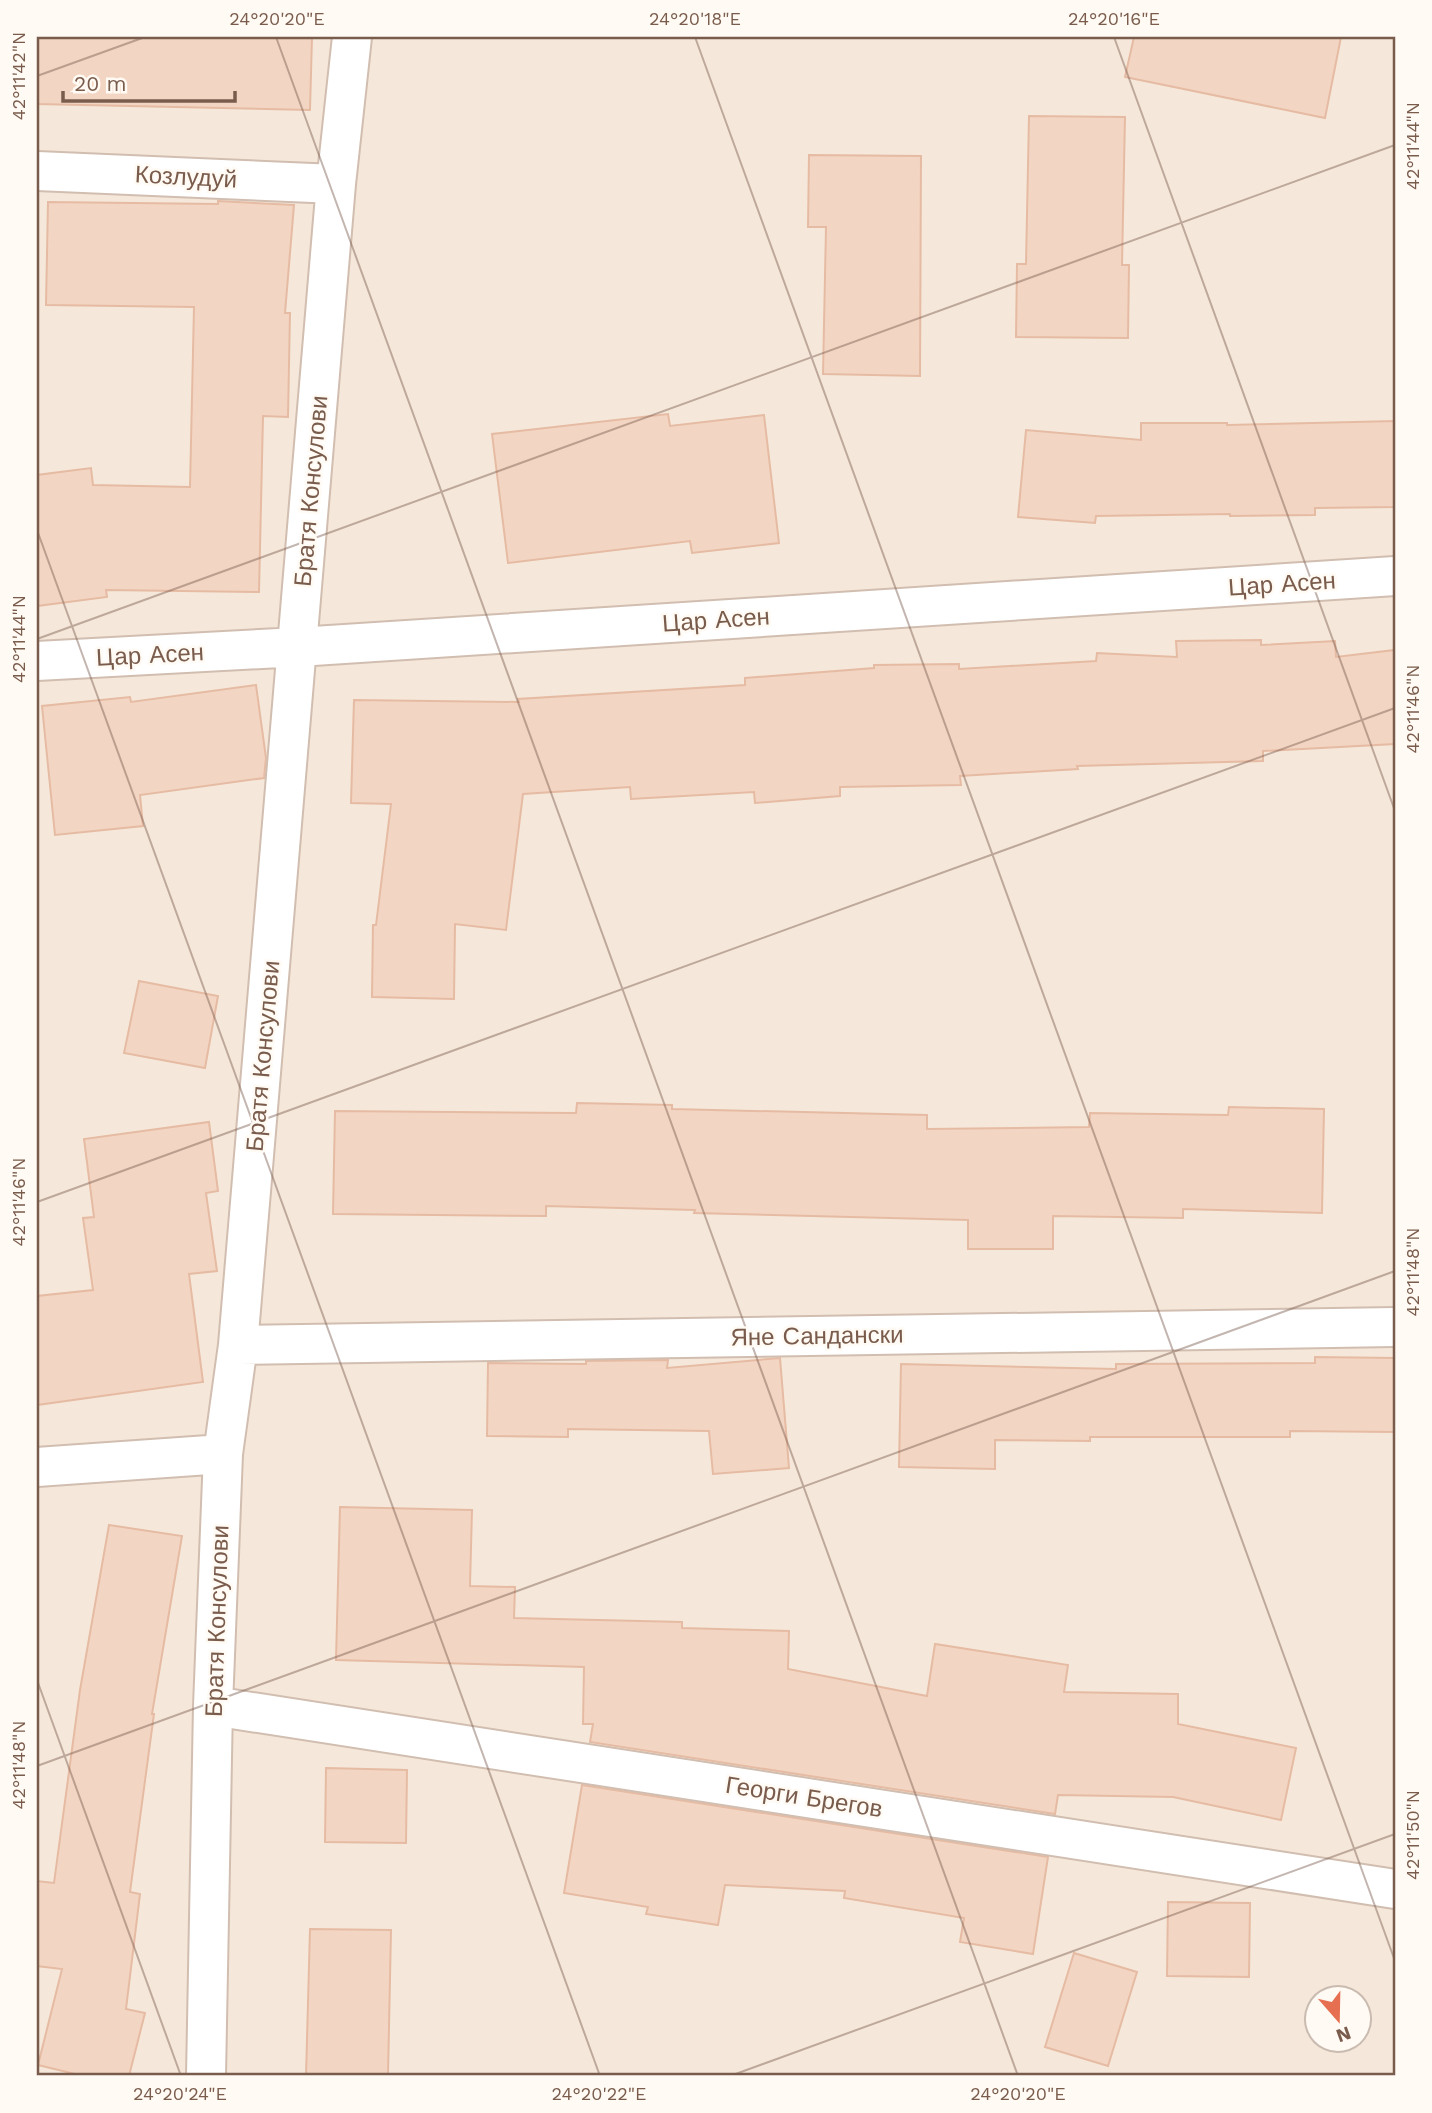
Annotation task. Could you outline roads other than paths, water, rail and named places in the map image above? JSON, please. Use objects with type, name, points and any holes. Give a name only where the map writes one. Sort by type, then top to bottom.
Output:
[{"type":"street","name":"Братя Консулови","points":[[206,2076],[213,1706],[223,1454],[238,1345],[336,184],[352,37]]},
{"type":"street","name":"Козлудуй","points":[[37,171],[336,184]]},
{"type":"street","name":"Цар Асен","points":[[37,661],[298,647],[1395,576]]},
{"type":"street","name":"Яне Сандански","points":[[238,1345],[1395,1327]]},
{"type":"street","points":[[37,1467],[223,1454]]},
{"type":"street","name":"Георги Брегов","points":[[213,1706],[1395,1889]]}]
